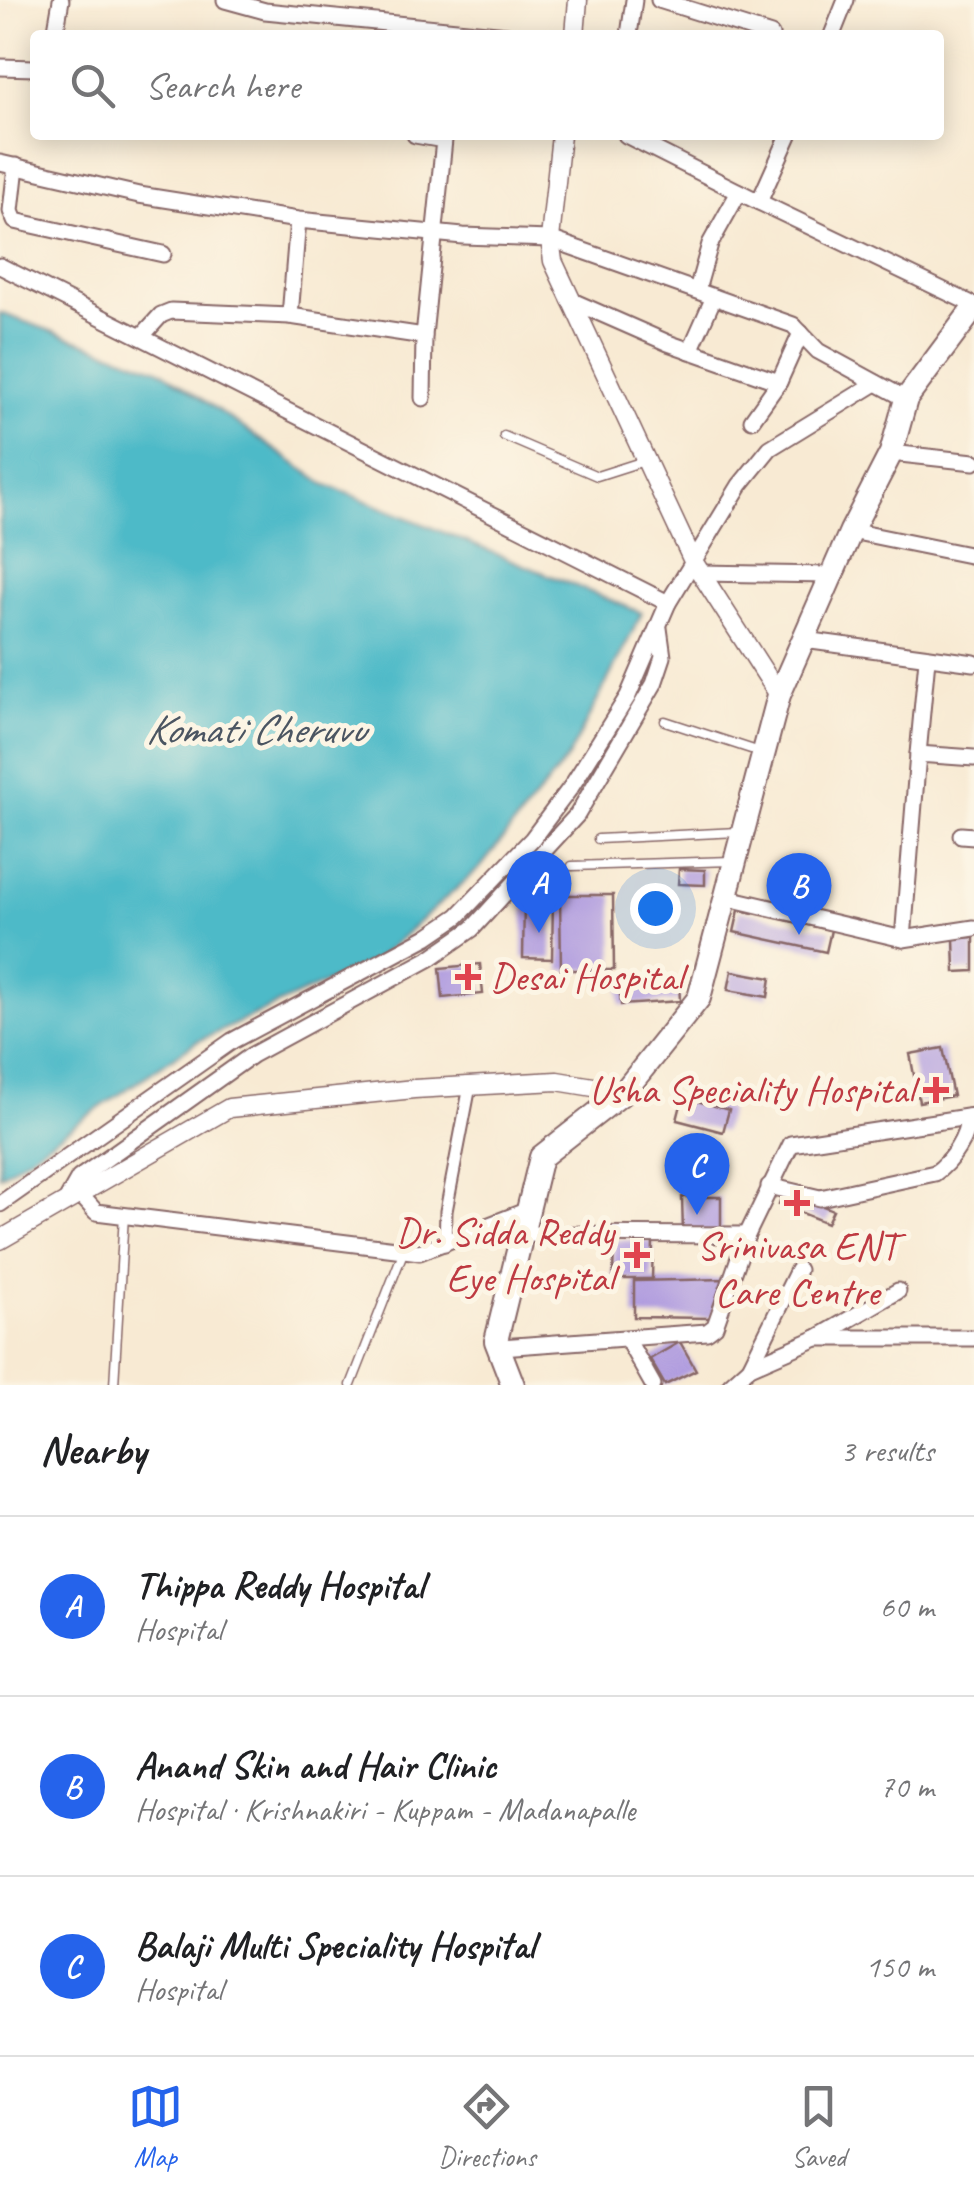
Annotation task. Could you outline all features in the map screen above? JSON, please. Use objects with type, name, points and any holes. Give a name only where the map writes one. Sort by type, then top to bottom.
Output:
[{"type":"main road","points":[[513,1385],[496,1340],[542,1158],[624,1092],[698,998],[780,695],[850,531],[891,453],[906,399],[974,306]]},
{"type":"street","points":[[56,30],[62,0]]},
{"type":"street","points":[[225,0],[266,11],[442,30]]},
{"type":"street","points":[[575,30],[578,0]]},
{"type":"street","points":[[630,30],[634,0]]},
{"type":"street","points":[[659,0],[755,30]]},
{"type":"street","points":[[834,30],[846,0]]},
{"type":"street","points":[[0,67],[30,68]]},
{"type":"street","points":[[423,398],[424,336],[444,140]]},
{"type":"street","points":[[560,140],[550,238],[553,261],[697,567],[780,695]]},
{"type":"street","points":[[636,140],[974,306]]},
{"type":"street","points":[[760,202],[787,140]]},
{"type":"street","points":[[163,254],[15,221],[8,165],[139,195],[298,220],[433,233],[550,238],[793,325],[818,351],[906,399]]},
{"type":"street","points":[[697,290],[710,244],[739,192]]},
{"type":"street","points":[[290,316],[298,220]]},
{"type":"street","points":[[0,266],[668,603]]},
{"type":"street","points":[[690,351],[714,296]]},
{"type":"street","points":[[570,300],[690,351],[779,382]]},
{"type":"street","points":[[142,338],[161,315],[171,311],[290,316],[424,336]]},
{"type":"street","points":[[752,420],[779,382],[801,333]]},
{"type":"street","points":[[0,1204],[232,1040],[427,938],[458,916],[532,839],[571,787],[628,696],[668,603],[697,567],[740,485],[770,448],[876,383]]},
{"type":"street","points":[[891,453],[974,462]]},
{"type":"street","points":[[850,531],[974,556]]},
{"type":"street","points":[[697,567],[830,575]]},
{"type":"street","points":[[72,1197],[78,1178],[206,1084],[429,959],[472,929],[576,815],[654,684],[663,656],[658,628]]},
{"type":"street","points":[[804,640],[974,663]]},
{"type":"street","points":[[902,939],[927,658]]},
{"type":"street","points":[[918,754],[974,758]]},
{"type":"street","points":[[724,897],[902,939],[974,928]]},
{"type":"street","points":[[0,1240],[229,1108],[557,1082],[624,1092]]},
{"type":"street","points":[[445,1244],[446,1211],[470,1086]]},
{"type":"street","points":[[768,1186],[820,1198],[935,1173],[956,1148],[971,1117]]},
{"type":"street","points":[[501,1347],[700,1334],[715,1326],[747,1235],[784,1151],[799,1140],[971,1117]]},
{"type":"street","points":[[72,1197],[96,1212],[420,1252],[528,1210]]},
{"type":"street","points":[[521,1234],[747,1235]]},
{"type":"street","points":[[750,1367],[798,1270]]},
{"type":"street","points":[[730,1385],[750,1367],[817,1338],[898,1291]]},
{"type":"street","points":[[817,1338],[974,1338]]},
{"type":"street","points":[[627,1339],[654,1385]]},
{"type":"lane","points":[[504,436],[597,476],[648,460]]},
{"type":"lane","points":[[665,721],[762,752]]},
{"type":"lane","points":[[598,839],[740,832]]},
{"type":"lane","points":[[572,866],[732,861]]},
{"type":"lane","points":[[114,1385],[124,1215]]},
{"type":"lane","points":[[351,1385],[404,1250]]},
{"type":"water","name":"Komati Cheruvu","points":[[0,313],[159,369],[324,484],[642,613],[569,756],[480,868],[376,960],[196,1042],[0,1176]]},
{"type":"building","points":[[679,869],[705,870],[705,885],[678,884]]},
{"type":"building","points":[[560,895],[613,895],[614,970],[561,970]]},
{"type":"building","points":[[524,899],[553,900],[552,959],[523,958]]},
{"type":"building","points":[[739,910],[831,930],[826,952],[734,932]]},
{"type":"building","points":[[974,937],[974,971],[955,972],[954,938]]},
{"type":"building","points":[[480,964],[483,994],[443,998],[440,968]]},
{"type":"building","points":[[732,971],[771,978],[768,997],[728,990]]},
{"type":"building","points":[[679,983],[680,1001],[621,1005],[619,986]]},
{"type":"building","points":[[943,1048],[953,1096],[919,1102],[910,1054]]},
{"type":"building","points":[[683,1097],[729,1110],[723,1132],[677,1120]]},
{"type":"building","points":[[784,1190],[833,1210],[827,1223],[779,1204]]},
{"type":"building","points":[[682,1197],[721,1197],[721,1232],[683,1233]]},
{"type":"building","points":[[614,1240],[653,1241],[652,1279],[613,1279]]},
{"type":"building","points":[[725,1279],[712,1318],[634,1317],[634,1281]]},
{"type":"building","points":[[680,1342],[696,1370],[665,1385],[650,1359]]},
{"type":"place","name":"Thippa Reddy Hospital","points":[[539,933]]},
{"type":"place","name":"Anand Skin and Hair Clinic","points":[[799,935]]},
{"type":"place","name":"Desai Hospital","points":[[468,977]]},
{"type":"place","name":"Usha Speciality Hospital","points":[[936,1090]]},
{"type":"place","name":"Srinivasa ENT Care Centre","points":[[797,1203]]},
{"type":"place","name":"Balaji Multi Speciality Hospital","points":[[697,1215]]},
{"type":"place","name":"Dr. Sidda Reddy Eye Hospital","points":[[637,1255]]}]
